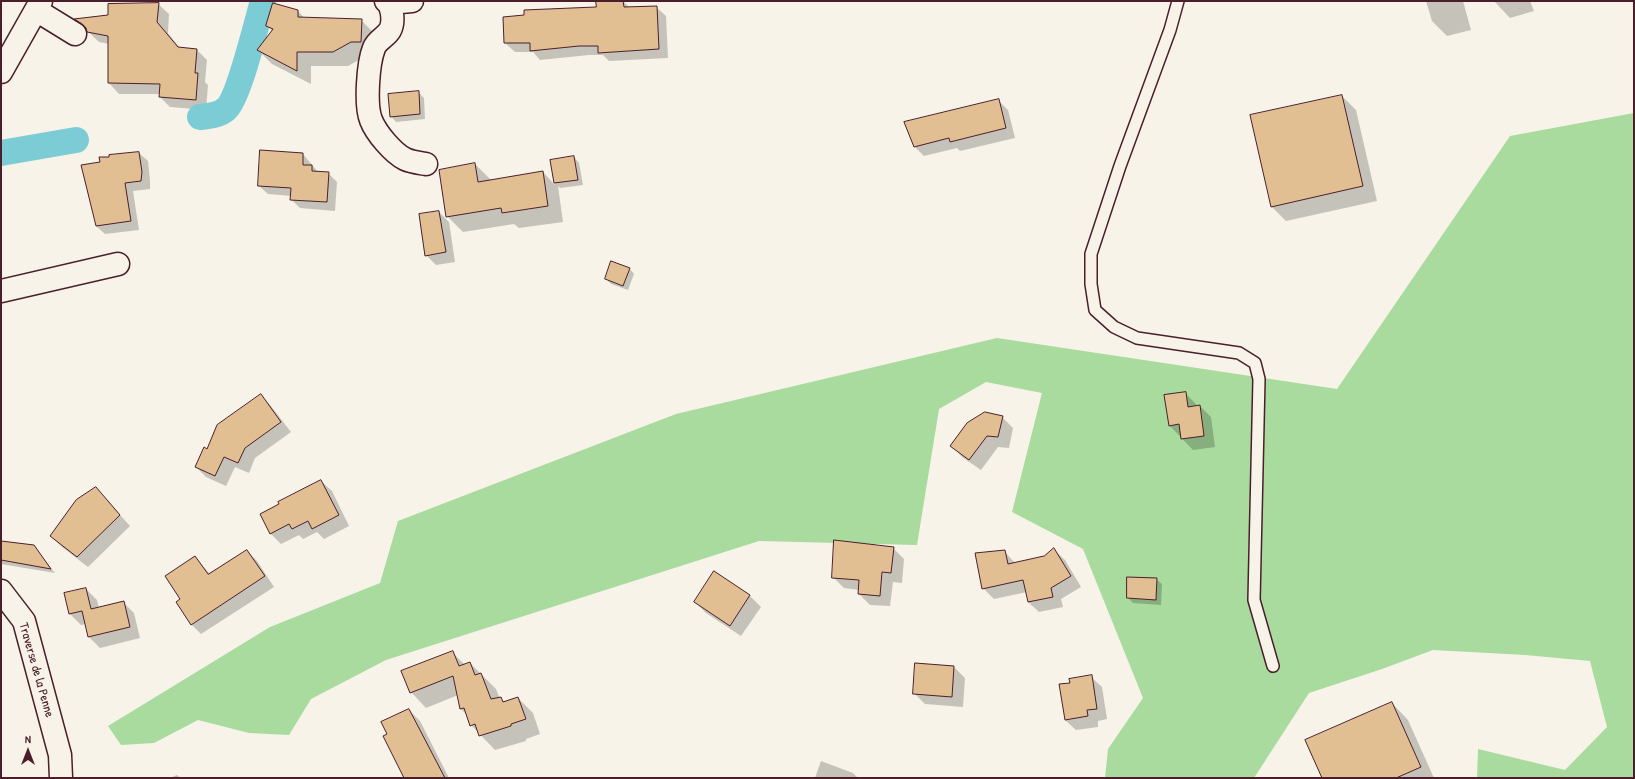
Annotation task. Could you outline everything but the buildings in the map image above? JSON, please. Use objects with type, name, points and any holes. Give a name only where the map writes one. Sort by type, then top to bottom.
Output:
[{"type":"street","points":[[412,1],[387,2],[392,14],[391,29],[375,45],[369,60],[368,94],[370,120],[386,143],[405,160],[426,164]]},
{"type":"street","points":[[1,72],[38,6],[75,34]]},
{"type":"street","points":[[1,291],[118,264]]},
{"type":"street","name":"Traverse de la Penne","points":[[1,591],[24,621],[60,755],[61,778]]},
{"type":"lane","points":[[1178,1],[1170,30],[1120,166],[1090,254],[1091,284],[1095,310],[1114,327],[1137,338],[1239,353],[1255,362],[1260,379],[1254,600],[1273,666]]},
{"type":"green space","points":[[1634,113],[1634,778],[1477,778],[1478,749],[1565,770],[1607,727],[1590,661],[1525,655],[1433,650],[1382,669],[1309,693],[1254,778],[1105,778],[1108,749],[1143,698],[1083,549],[1012,512],[1042,393],[986,382],[939,409],[917,545],[759,541],[386,660],[311,699],[289,735],[249,733],[198,720],[154,743],[121,745],[108,726],[270,627],[380,583],[398,521],[676,414],[997,338],[1337,389],[1510,136]]},
{"type":"waterway","points":[[200,117],[221,113],[231,102],[242,75],[263,1]]},
{"type":"waterway","points":[[1,153],[76,140]]}]
